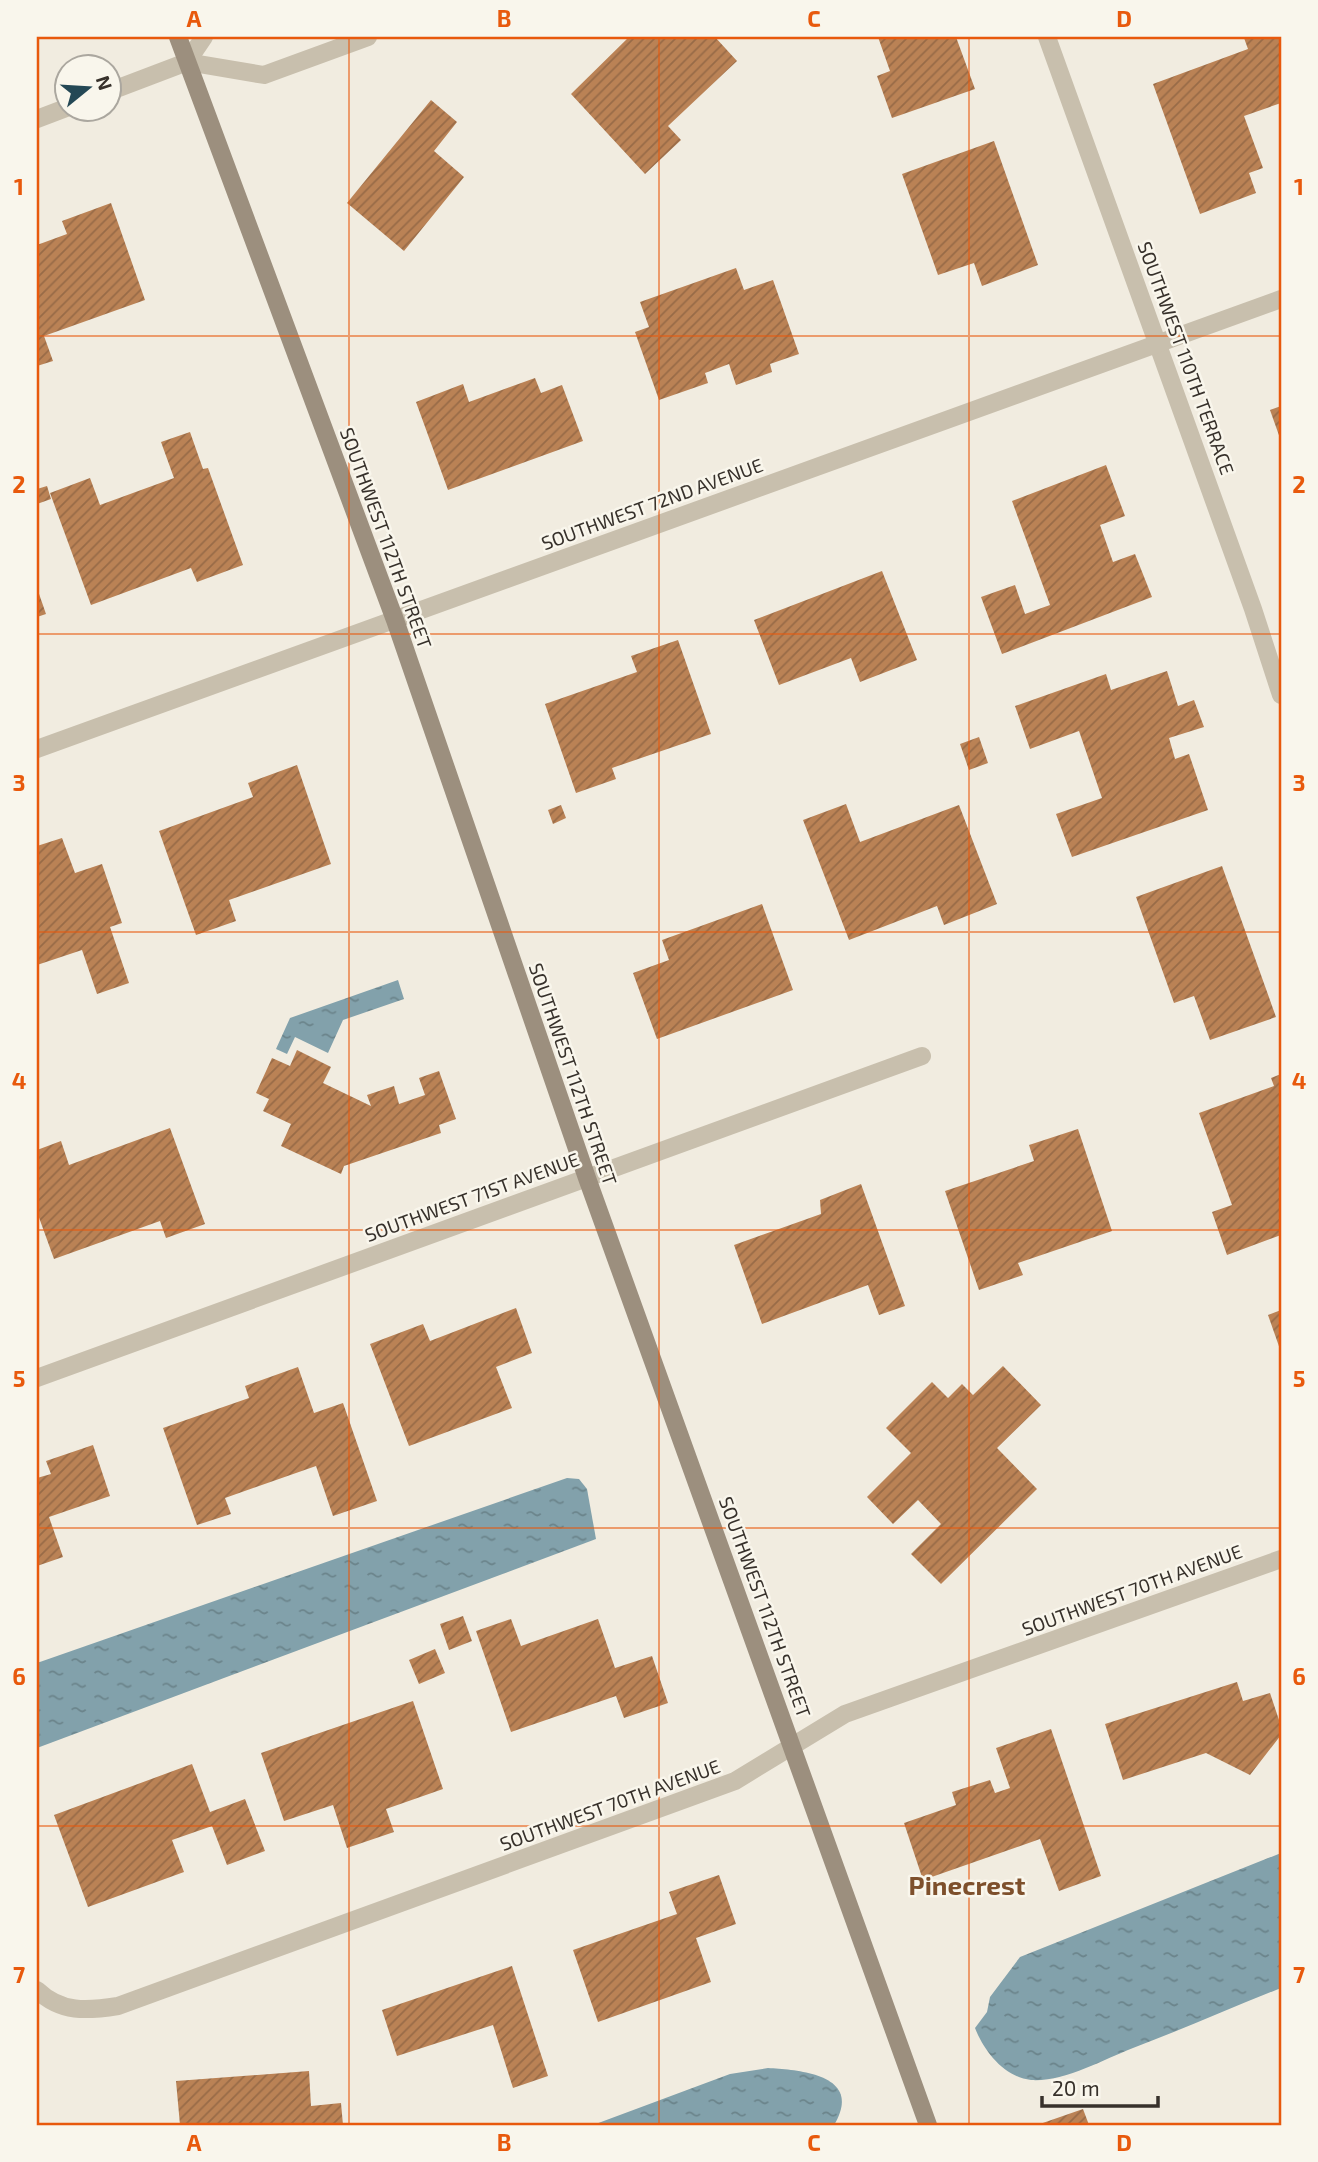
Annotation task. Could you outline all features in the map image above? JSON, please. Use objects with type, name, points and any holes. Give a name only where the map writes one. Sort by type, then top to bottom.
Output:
[{"type":"main road","name":"SOUTHWEST 112TH STREET","points":[[178,37],[395,621],[587,1178],[928,2125]]},
{"type":"street","points":[[187,62],[204,37]]},
{"type":"street","points":[[122,87],[187,62],[264,75],[368,37]]},
{"type":"street","name":"SOUTHWEST 110TH TERRACE","points":[[1047,37],[1222,522],[1281,695]]},
{"type":"street","name":"SOUTHWEST 72ND AVENUE","points":[[37,748],[1281,299]]},
{"type":"street","name":"SOUTHWEST 71ST AVENUE","points":[[37,1378],[922,1056]]},
{"type":"street","name":"SOUTHWEST 70TH AVENUE","points":[[37,1990],[58,2007],[88,2011],[118,2006],[734,1782],[845,1714],[1281,1559]]},
{"type":"water","points":[[398,980],[404,999],[343,1020],[328,1053],[295,1037],[287,1054],[276,1049],[290,1018]]},
{"type":"water","points":[[567,1478],[579,1479],[587,1489],[596,1539],[37,1748],[37,1663]]},
{"type":"water","points":[[1281,1853],[1281,1988],[1057,2078],[1021,2078],[996,2062],[990,2054],[975,2028],[987,2012],[990,1997],[1020,1957]]},
{"type":"water","points":[[768,2068],[811,2074],[825,2078],[835,2086],[841,2095],[841,2108],[834,2125],[593,2125],[730,2074]]},
{"type":"building","points":[[629,37],[715,37],[737,61],[668,126],[681,140],[645,174],[571,94]]},
{"type":"building","points":[[878,37],[956,37],[975,89],[892,118],[877,76],[890,71]]},
{"type":"building","points":[[1281,37],[1281,103],[1244,116],[1263,168],[1249,173],[1256,193],[1200,214],[1153,84],[1248,49],[1244,38]]},
{"type":"building","points":[[431,100],[457,122],[434,151],[464,177],[404,251],[347,203]]},
{"type":"building","points":[[994,141],[1038,265],[982,286],[974,263],[938,275],[902,174]]},
{"type":"building","points":[[111,203],[145,300],[44,336],[53,361],[37,366],[37,245],[67,234],[62,221]]},
{"type":"building","points":[[736,268],[744,290],[773,280],[799,354],[770,364],[772,372],[736,385],[729,364],[705,373],[708,383],[659,400],[635,332],[649,327],[640,302]]},
{"type":"building","points":[[535,378],[541,393],[562,385],[583,441],[448,490],[416,402],[463,384],[469,402]]},
{"type":"building","points":[[1281,406],[1281,441],[1270,410]]},
{"type":"building","points":[[190,432],[203,469],[208,468],[243,565],[197,582],[191,568],[91,605],[50,493],[90,478],[100,505],[174,478],[161,442]]},
{"type":"building","points":[[1106,465],[1125,516],[1100,525],[1113,562],[1135,554],[1152,597],[1002,654],[981,597],[1015,585],[1025,614],[1050,605],[1012,501]]},
{"type":"building","points":[[47,486],[51,499],[37,504],[37,489]]},
{"type":"building","points":[[882,571],[917,660],[860,682],[851,658],[779,685],[754,620]]},
{"type":"building","points":[[37,588],[46,614],[37,617]]},
{"type":"building","points":[[678,640],[711,734],[612,768],[616,779],[576,793],[545,704],[637,672],[631,656]]},
{"type":"building","points":[[1167,671],[1178,706],[1194,700],[1204,727],[1169,738],[1175,759],[1189,754],[1208,810],[1072,857],[1056,814],[1102,798],[1079,731],[1030,749],[1015,706],[1106,674],[1111,690]]},
{"type":"building","points":[[979,737],[988,763],[969,770],[960,744]]},
{"type":"building","points":[[297,765],[331,864],[229,900],[236,921],[196,935],[159,831],[253,797],[248,783]]},
{"type":"building","points":[[846,804],[860,842],[959,805],[997,904],[944,925],[937,906],[849,940],[803,820]]},
{"type":"building","points":[[561,805],[566,818],[553,824],[548,810]]},
{"type":"building","points":[[62,838],[75,873],[102,864],[122,923],[110,927],[129,983],[97,994],[82,950],[37,965],[37,846]]},
{"type":"building","points":[[1222,866],[1276,1017],[1210,1040],[1194,996],[1174,1003],[1136,897]]},
{"type":"building","points":[[762,904],[793,990],[657,1039],[633,973],[669,960],[662,940]]},
{"type":"building","points":[[297,1050],[331,1067],[323,1083],[371,1106],[367,1095],[394,1086],[399,1104],[425,1095],[419,1078],[439,1071],[456,1119],[439,1125],[441,1133],[344,1166],[341,1174],[281,1146],[291,1124],[263,1111],[269,1099],[256,1093],[272,1058],[290,1066]]},
{"type":"building","points":[[1281,1074],[1281,1235],[1227,1255],[1212,1212],[1232,1205],[1199,1113],[1274,1086],[1271,1078]]},
{"type":"building","points":[[170,1128],[205,1224],[166,1238],[160,1221],[54,1259],[37,1212],[37,1150],[61,1141],[69,1165]]},
{"type":"building","points":[[1078,1129],[1112,1231],[1018,1263],[1023,1275],[979,1290],[945,1191],[1034,1161],[1029,1145]]},
{"type":"building","points":[[861,1184],[905,1306],[879,1315],[868,1285],[762,1324],[734,1245],[821,1214],[820,1200]]},
{"type":"building","points":[[516,1308],[532,1353],[496,1367],[512,1408],[409,1446],[370,1344],[423,1324],[430,1341]]},
{"type":"building","points":[[1281,1310],[1281,1352],[1268,1315]]},
{"type":"building","points":[[1003,1366],[1041,1405],[997,1448],[1037,1489],[941,1584],[911,1554],[941,1524],[918,1500],[893,1524],[867,1497],[911,1453],[886,1428],[932,1382],[948,1398],[962,1384],[973,1395]]},
{"type":"building","points":[[298,1367],[314,1413],[343,1403],[377,1501],[333,1516],[316,1466],[225,1498],[231,1514],[197,1525],[163,1428],[249,1398],[245,1386]]},
{"type":"building","points":[[93,1445],[110,1496],[49,1517],[63,1557],[37,1566],[37,1478],[51,1474],[46,1461]]},
{"type":"building","points":[[463,1616],[472,1641],[449,1650],[440,1624]]},
{"type":"building","points":[[511,1619],[521,1646],[598,1619],[615,1668],[652,1656],[668,1703],[624,1718],[616,1696],[511,1732],[476,1631]]},
{"type":"building","points":[[435,1649],[445,1673],[419,1684],[409,1660]]},
{"type":"building","points":[[1237,1682],[1243,1701],[1270,1693],[1281,1726],[1281,1735],[1250,1775],[1206,1753],[1123,1780],[1105,1724]]},
{"type":"building","points":[[413,1701],[443,1789],[386,1809],[394,1832],[347,1848],[333,1805],[284,1821],[261,1753]]},
{"type":"building","points":[[1051,1729],[1101,1876],[1059,1891],[1040,1839],[923,1880],[904,1823],[956,1805],[952,1792],[990,1780],[995,1793],[1010,1788],[996,1748]]},
{"type":"building","points":[[192,1764],[210,1812],[245,1799],[265,1851],[227,1865],[212,1826],[172,1840],[184,1872],[88,1907],[54,1815]]},
{"type":"building","points":[[719,1875],[736,1924],[696,1938],[711,1982],[598,2022],[573,1950],[677,1914],[669,1892]]},
{"type":"building","points":[[512,1966],[548,2076],[513,2088],[493,2025],[397,2056],[382,2010]]},
{"type":"building","points":[[309,2071],[311,2106],[341,2103],[343,2125],[180,2125],[176,2081]]},
{"type":"building","points":[[1083,2109],[1089,2125],[1037,2125]]},
{"type":"district","name":"Pinecrest","points":[[967,1886]]}]
